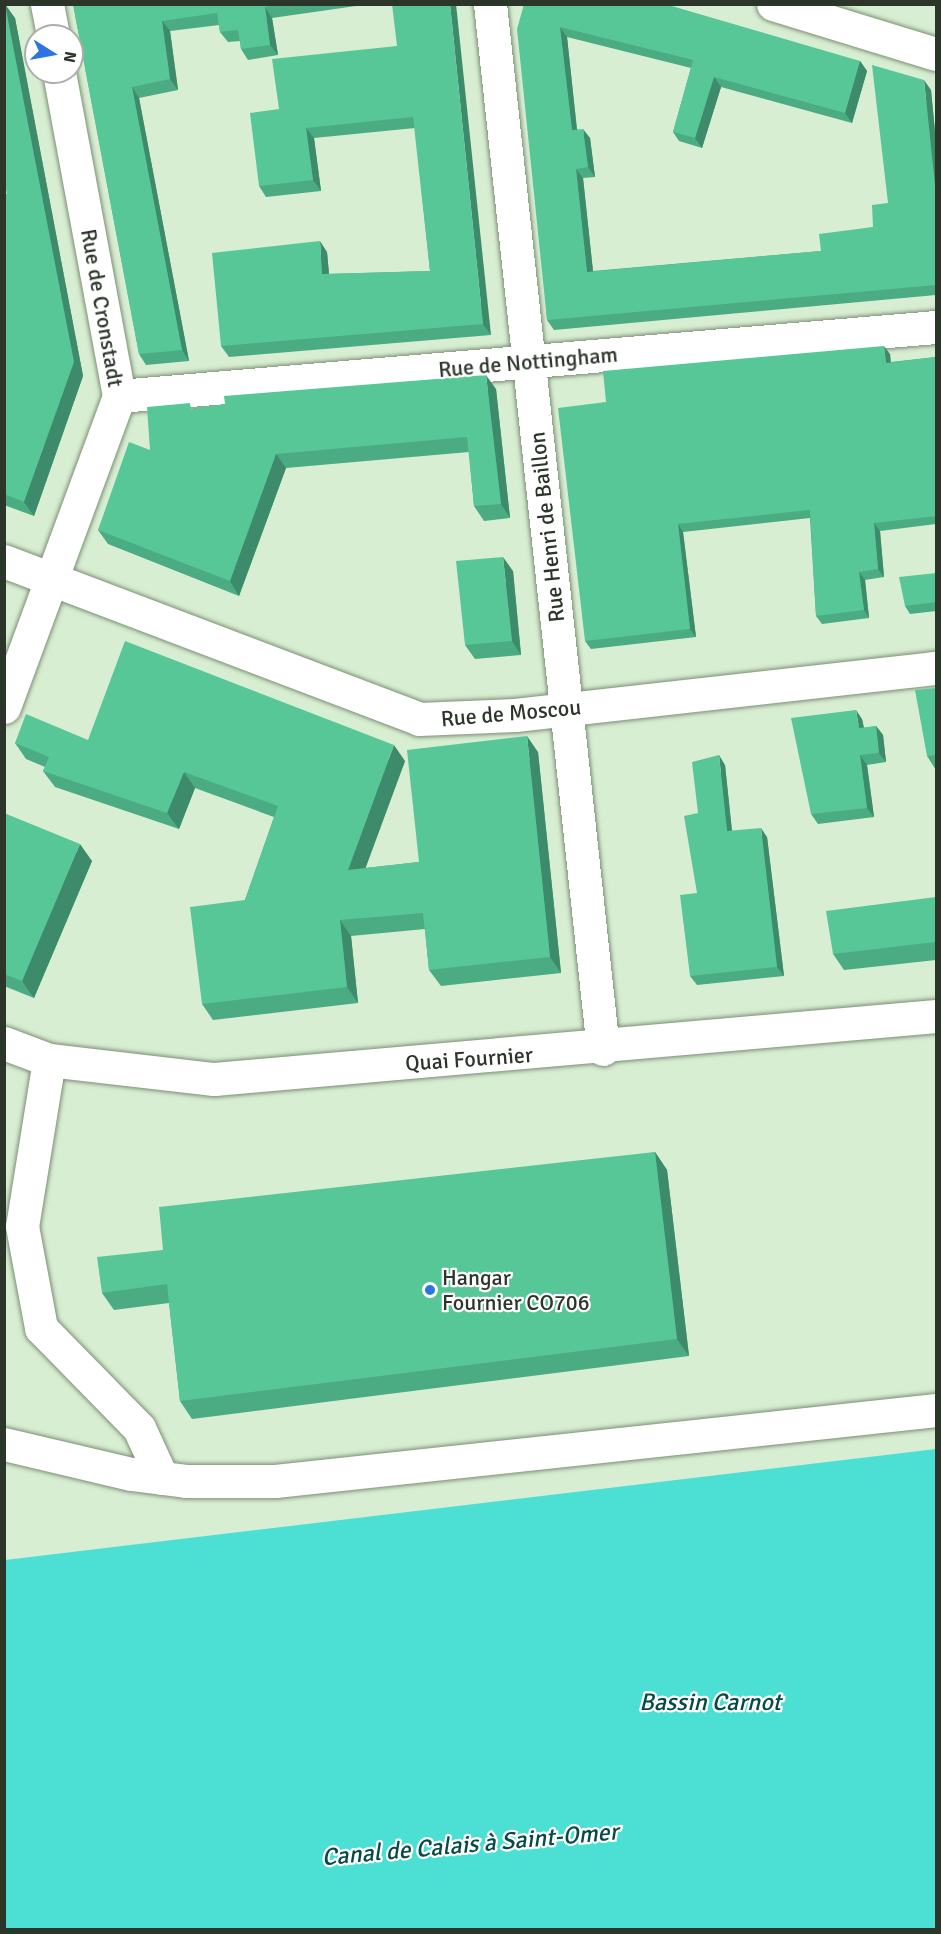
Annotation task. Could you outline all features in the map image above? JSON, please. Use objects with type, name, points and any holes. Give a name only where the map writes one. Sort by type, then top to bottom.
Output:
[{"type":"street","points":[[47,4],[51,24]]},
{"type":"street","name":"Rue Henri de Baillon","points":[[490,4],[603,1049]]},
{"type":"street","points":[[773,4],[936,54]]},
{"type":"street","name":"Rue de Cronstadt","points":[[4,707],[119,396],[61,84]]},
{"type":"street","name":"Rue de Nottingham","points":[[119,396],[936,327]]},
{"type":"street","name":"Rue de Moscou","points":[[4,561],[419,719],[566,709],[936,668]]},
{"type":"street","name":"Quai Fournier","points":[[4,1043],[49,1060],[214,1079],[603,1049],[936,1016]]},
{"type":"street","points":[[49,1060],[22,1226],[41,1328],[139,1428],[162,1478]]},
{"type":"street","points":[[4,1444],[63,1461],[162,1478],[275,1481],[936,1410]]},
{"type":"water","name":"Bassin Carnot","points":[[936,1449],[936,1929],[5,1929],[5,1560]]},
{"type":"building","points":[[4,4],[74,362],[24,502],[4,494],[4,195],[7,194],[4,180]]},
{"type":"building","points":[[73,4],[282,4],[265,7],[270,45],[241,49],[238,30],[220,32],[217,13],[162,21],[170,79],[132,87],[182,350],[139,354],[84,62],[84,24],[77,24]]},
{"type":"building","points":[[392,4],[450,4],[483,324],[221,346],[212,253],[320,241],[322,274],[430,271],[413,117],[306,128],[313,180],[259,186],[250,113],[279,109],[272,59],[397,46]]},
{"type":"building","points":[[524,4],[665,4],[860,61],[845,113],[714,77],[695,138],[673,132],[693,60],[560,27],[572,130],[583,129],[588,167],[576,169],[587,272],[821,251],[819,234],[873,227],[872,205],[888,203],[872,65],[924,80],[936,195],[936,285],[547,320],[517,29]]},
{"type":"building","points":[[884,346],[886,363],[936,357],[936,516],[874,523],[878,569],[859,572],[864,610],[816,616],[810,510],[678,524],[690,629],[585,641],[558,408],[606,402],[603,371]]},
{"type":"building","points":[[486,375],[501,504],[474,506],[467,437],[276,454],[230,581],[98,530],[129,442],[150,450],[147,407],[190,403],[191,409],[225,404],[224,396]]},
{"type":"building","points":[[503,557],[512,641],[465,645],[456,561]]},
{"type":"building","points":[[936,573],[936,602],[905,606],[899,577]]},
{"type":"building","points":[[125,641],[394,745],[348,870],[419,862],[407,750],[527,736],[550,957],[429,970],[423,913],[340,920],[347,987],[202,1004],[190,907],[245,900],[278,806],[184,772],[167,813],[43,771],[49,757],[15,743],[26,714],[88,740]]},
{"type":"building","points":[[936,688],[936,755],[927,756],[915,690]]},
{"type":"building","points":[[856,710],[859,728],[876,726],[879,753],[860,755],[867,808],[811,814],[791,718]]},
{"type":"building","points":[[719,755],[727,831],[761,828],[777,967],[690,976],[680,895],[697,893],[684,816],[698,813],[692,762]]},
{"type":"building","points":[[4,813],[80,844],[22,981],[4,974]]},
{"type":"building","points":[[936,897],[936,942],[833,954],[826,911]]},
{"type":"building","name":"Hangar Fournier CO706","points":[[655,1152],[677,1339],[180,1401],[167,1284],[102,1293],[97,1257],[163,1250],[159,1207]]},
{"type":"place","name":"Hangar Fournier CO706","points":[[430,1290]]},
{"type":"water label","name":"Canal de Calais à Saint-Omer","points":[[470,1845]]}]
